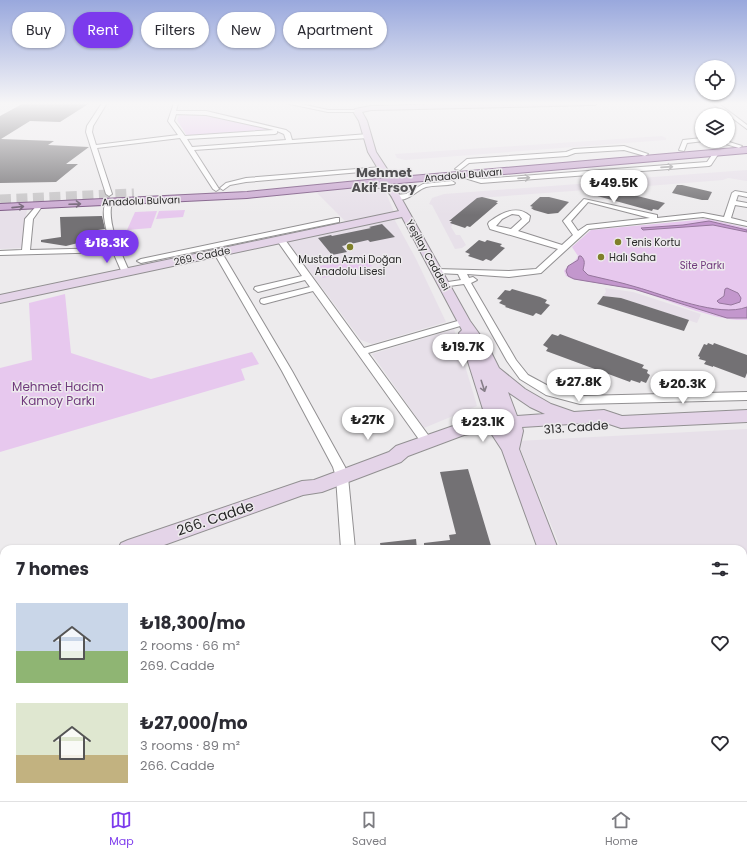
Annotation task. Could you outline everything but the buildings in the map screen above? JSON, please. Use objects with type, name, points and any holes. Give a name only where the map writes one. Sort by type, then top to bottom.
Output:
[{"type":"main road","points":[[369,140],[372,152],[384,172]]},
{"type":"main road","name":"Anadolu Bulvarı","points":[[0,207],[38,205],[134,194],[219,189],[384,172],[456,176],[682,150],[744,147]]},
{"type":"main road","name":"Anadolu Bulvarı","points":[[109,198],[247,195],[716,153],[744,147]]},
{"type":"main road","points":[[372,183],[394,193],[394,186],[407,180]]},
{"type":"main road","name":"Yeşilay Caddesi","points":[[394,193],[464,322],[481,346],[492,370],[505,430]]},
{"type":"main road","points":[[0,196],[109,198]]},
{"type":"main road","name":"269. Cadde","points":[[0,299],[218,253],[241,244],[280,238],[405,213]]},
{"type":"main road","name":"Yeşilay Caddesi","points":[[464,322],[468,341],[505,430],[547,545]]},
{"type":"main road","points":[[492,370],[517,393],[534,403],[555,412],[576,418]]},
{"type":"main road","name":"313. Cadde","points":[[505,430],[576,418],[604,416],[621,422]]},
{"type":"main road","name":"313. Cadde","points":[[505,430],[608,427],[621,422],[747,416]]},
{"type":"main road","name":"266. Cadde","points":[[139,545],[302,488],[310,478],[341,472],[395,458],[402,450],[462,429],[476,426],[505,430]]},
{"type":"street","points":[[91,140],[109,198],[106,211],[116,250],[126,273]]},
{"type":"street","points":[[93,146],[149,140]]},
{"type":"street","points":[[185,140],[219,189]]},
{"type":"street","points":[[191,148],[300,140]]},
{"type":"street","points":[[682,150],[685,141],[695,140]]},
{"type":"street","points":[[394,193],[408,196],[422,186],[456,176]]},
{"type":"street","points":[[727,219],[735,193],[747,195]]},
{"type":"street","points":[[732,202],[747,205]]},
{"type":"street","points":[[26,252],[29,219],[38,205]]},
{"type":"street","points":[[577,235],[567,221],[582,205],[627,217],[646,215],[663,219]]},
{"type":"street","points":[[437,271],[464,276],[503,277],[509,274],[538,271],[587,226],[703,215],[747,224]]},
{"type":"street","points":[[141,261],[241,244],[336,220]]},
{"type":"street","points":[[513,232],[564,248]]},
{"type":"street","points":[[280,238],[427,442]]},
{"type":"street","points":[[0,253],[116,250]]},
{"type":"street","points":[[218,253],[287,371],[341,472],[348,545]]},
{"type":"street","points":[[445,285],[464,276]]},
{"type":"street","points":[[464,276],[512,360],[524,377],[550,392],[580,400],[747,396]]},
{"type":"street","points":[[258,289],[308,277]]},
{"type":"street","points":[[264,301],[316,288]]},
{"type":"street","points":[[362,352],[464,322]]},
{"type":"shaded area","points":[[597,140],[661,140],[405,160],[397,158],[395,154]]},
{"type":"shaded area","points":[[747,170],[747,181],[728,178],[723,180],[610,189],[593,186],[586,190],[478,198],[450,220],[453,224],[451,227],[456,235],[460,235],[466,245],[462,248],[455,249],[432,205],[429,204],[432,198],[444,194],[604,182],[603,181],[628,181],[627,179]]},
{"type":"shaded area","points":[[364,187],[378,188],[386,193],[394,212],[347,223],[315,191]]},
{"type":"shaded area","points":[[27,208],[23,248],[0,249],[0,209]]},
{"type":"shaded area","points":[[393,217],[416,259],[446,322],[372,344],[361,340],[288,242]]},
{"type":"shaded area","points":[[709,221],[747,230],[747,232],[713,225],[643,230],[641,228],[683,225]]},
{"type":"shaded area","points":[[579,256],[584,259],[583,270],[588,275],[630,285],[676,300],[707,308],[735,310],[747,307],[747,318],[727,318],[634,289],[574,279],[568,276],[566,271],[568,266],[578,260]]},
{"type":"shaded area","points":[[605,288],[633,292],[701,314],[697,323],[621,298],[603,296],[606,292]]},
{"type":"shaded area","points":[[727,288],[738,293],[741,298],[740,302],[731,305],[719,303],[717,301],[724,296],[725,289]]},
{"type":"shaded area","points":[[454,329],[477,406],[424,428],[372,354]]},
{"type":"shaded area","points":[[747,429],[747,545],[559,545],[517,441]]},
{"type":"green space","points":[[185,210],[183,217],[156,219],[159,211]]},
{"type":"green space","points":[[157,211],[151,228],[127,230],[135,212]]},
{"type":"green space","name":"Site Parkı","points":[[708,219],[747,228],[747,320],[734,320],[706,314],[635,290],[572,279],[566,276],[564,271],[578,256],[572,247],[591,230]]},
{"type":"green space","points":[[363,256],[372,266],[323,278],[315,267]]},
{"type":"green space","name":"Mehmet Hacim Kamoy Parkı","points":[[65,294],[71,353],[151,379],[252,352],[259,364],[241,369],[245,380],[0,452],[0,368],[32,360],[29,303]]},
{"type":"tunnel","points":[[0,200],[134,194]]},
{"type":"place","name":"Tenis Kortu","points":[[618,242]]},
{"type":"place","name":"Mustafa Azmi Doğan Anadolu Lisesi","points":[[350,247]]},
{"type":"place","name":"Halı Saha","points":[[601,257]]},
{"type":"district","name":"Mehmet Akif Ersoy","points":[[384,180]]}]
